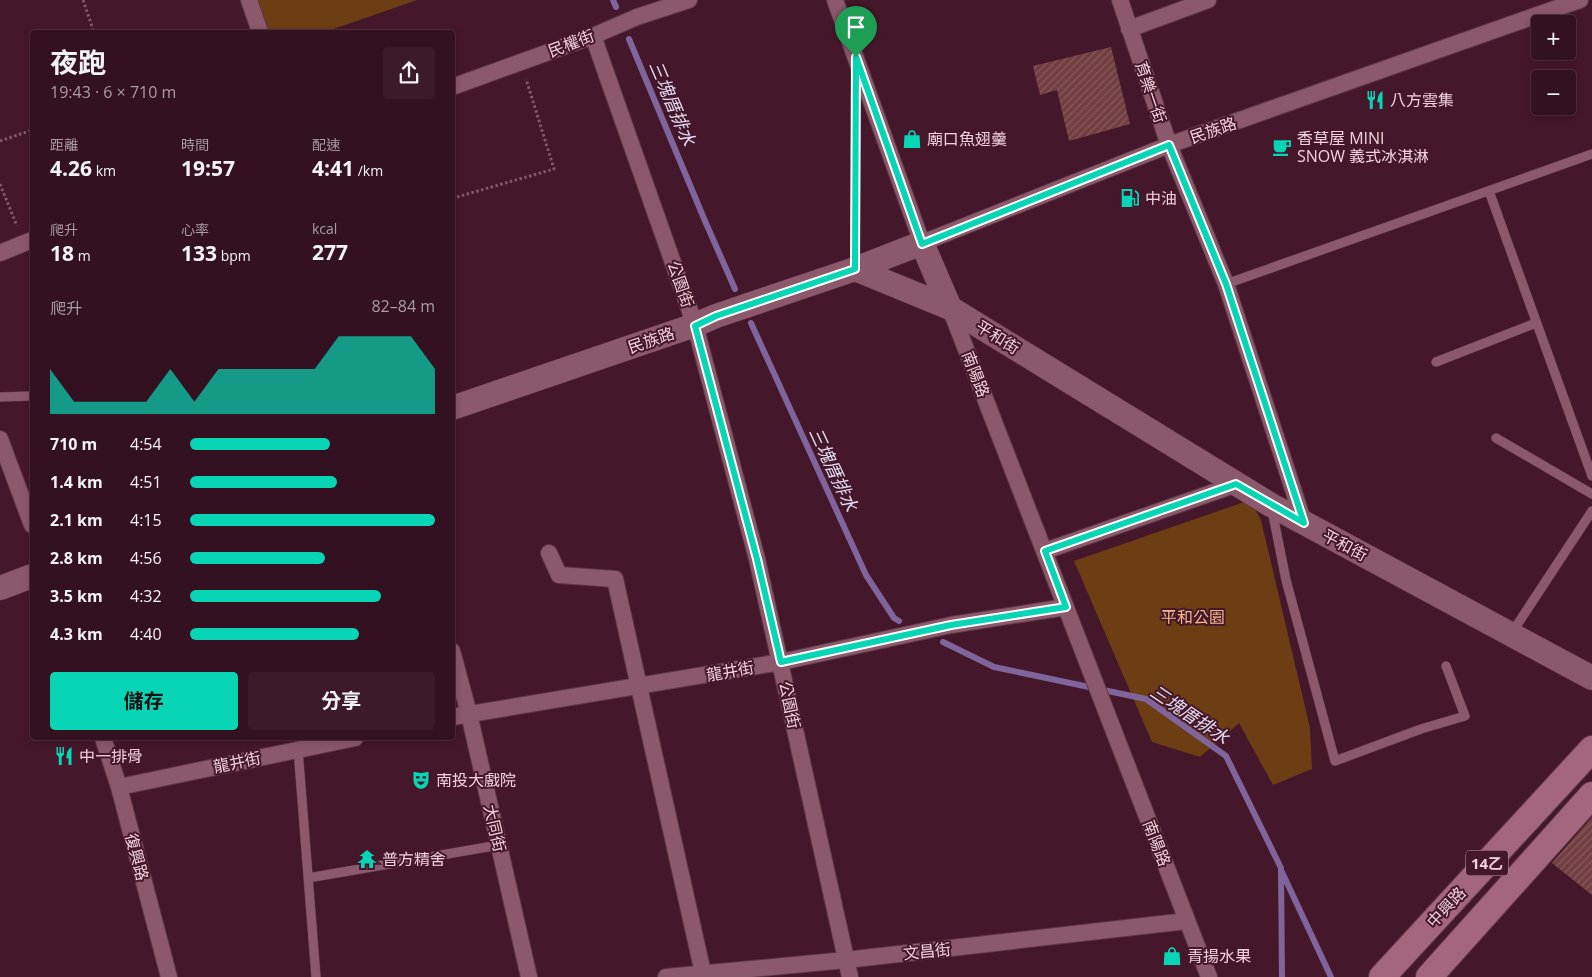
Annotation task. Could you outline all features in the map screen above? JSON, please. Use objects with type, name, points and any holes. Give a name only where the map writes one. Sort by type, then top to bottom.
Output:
[{"type":"main road","name":"民族路","points":[[455,407],[695,326],[725,312],[855,269],[922,244]]},
{"type":"main road","name":"南陽路","points":[[922,244],[950,308]]},
{"type":"main road","name":"平和街","points":[[855,269],[950,308],[1271,505],[1592,678]]},
{"type":"main road","points":[[0,588],[30,577]]},
{"type":"main road","name":"中興路","points":[[1382,977],[1592,749]]},
{"type":"main road","name":"中興路","points":[[1429,977],[1592,795]]},
{"type":"street","points":[[249,0],[259,30]]},
{"type":"street","name":"民權街","points":[[455,86],[593,36],[637,17],[689,0]]},
{"type":"street","name":"南陽路","points":[[835,0],[922,244]]},
{"type":"street","name":"育樂一街","points":[[1120,0],[1169,145],[1226,284],[1304,523]]},
{"type":"street","points":[[1129,29],[1208,0]]},
{"type":"street","name":"民族路","points":[[922,244],[1169,145],[1580,0]]},
{"type":"street","name":"公園街","points":[[593,36],[695,326],[757,559],[850,977]]},
{"type":"street","points":[[0,253],[28,242]]},
{"type":"street","name":"南陽路","points":[[950,308],[1209,977]]},
{"type":"street","points":[[0,439],[30,520]]},
{"type":"street","points":[[1045,551],[1236,484]]},
{"type":"street","points":[[549,553],[559,575],[615,579],[703,974]]},
{"type":"street","name":"龍井街","points":[[455,716],[781,662],[951,625],[1066,607]]},
{"type":"street","name":"大同街","points":[[455,662],[469,714],[529,977]]},
{"type":"street","name":"復興路","points":[[104,740],[119,788],[169,977]]},
{"type":"street","name":"龍井街","points":[[119,788],[345,740]]},
{"type":"street","name":"文昌街","points":[[666,977],[846,960],[1188,921]]},
{"type":"lane","points":[[855,269],[856,57]]},
{"type":"lane","points":[[1226,284],[1592,154]]},
{"type":"lane","points":[[1489,191],[1592,476]]},
{"type":"lane","points":[[1436,362],[1536,323]]},
{"type":"lane","points":[[0,397],[30,396]]},
{"type":"lane","points":[[1496,438],[1592,494]]},
{"type":"lane","points":[[1271,505],[1286,580],[1335,761],[1421,729],[1465,716],[1446,666]]},
{"type":"lane","points":[[1510,634],[1592,511]]},
{"type":"lane","points":[[298,749],[316,977]]},
{"type":"lane","points":[[308,878],[499,845]]},
{"type":"path","points":[[83,0],[93,30]]},
{"type":"path","points":[[457,197],[554,169],[520,62]]},
{"type":"path","points":[[0,141],[30,131]]},
{"type":"path","points":[[0,184],[28,242]]},
{"type":"green space","points":[[258,0],[417,0],[331,30],[268,30]]},
{"type":"green space","name":"平和公園","points":[[1250,500],[1261,520],[1310,728],[1312,769],[1273,785],[1239,723],[1200,757],[1152,742],[1074,561]]},
{"type":"building","points":[[1111,47],[1130,124],[1069,141],[1057,90],[1040,95],[1033,66]]},
{"type":"building","points":[[1592,817],[1592,895],[1552,863]]},
{"type":"waterway","name":"三塊厝排水","points":[[613,0],[616,7]]},
{"type":"waterway","name":"三塊厝排水","points":[[629,39],[735,289]]},
{"type":"waterway","name":"三塊厝排水","points":[[751,323],[866,575],[894,618],[899,621]]},
{"type":"waterway","name":"三塊厝排水","points":[[943,642],[994,667],[1146,699],[1226,756],[1281,868],[1282,977]]},
{"type":"waterway","points":[[1282,872],[1331,977]]},
{"type":"place","name":"八方雲集","points":[[1375,100]]},
{"type":"place","name":"廟口魚翅羹","points":[[912,139]]},
{"type":"place","name":"香草屋 MINI SNOW 義式冰淇淋","points":[[1282,147]]},
{"type":"place","name":"中油","points":[[1130,198]]},
{"type":"place","name":"中一排骨","points":[[64,756]]},
{"type":"place","name":"南投大戲院","points":[[421,780]]},
{"type":"place","name":"普方精舍","points":[[367,859]]},
{"type":"place","name":"青揚水果","points":[[1172,956]]},
{"type":"route","points":[[856,57],[922,244],[1169,145],[1226,284],[1304,523],[1236,484],[1045,551],[1066,607],[951,625],[781,662],[757,559],[695,326],[762,299],[855,269],[856,57]]}]
